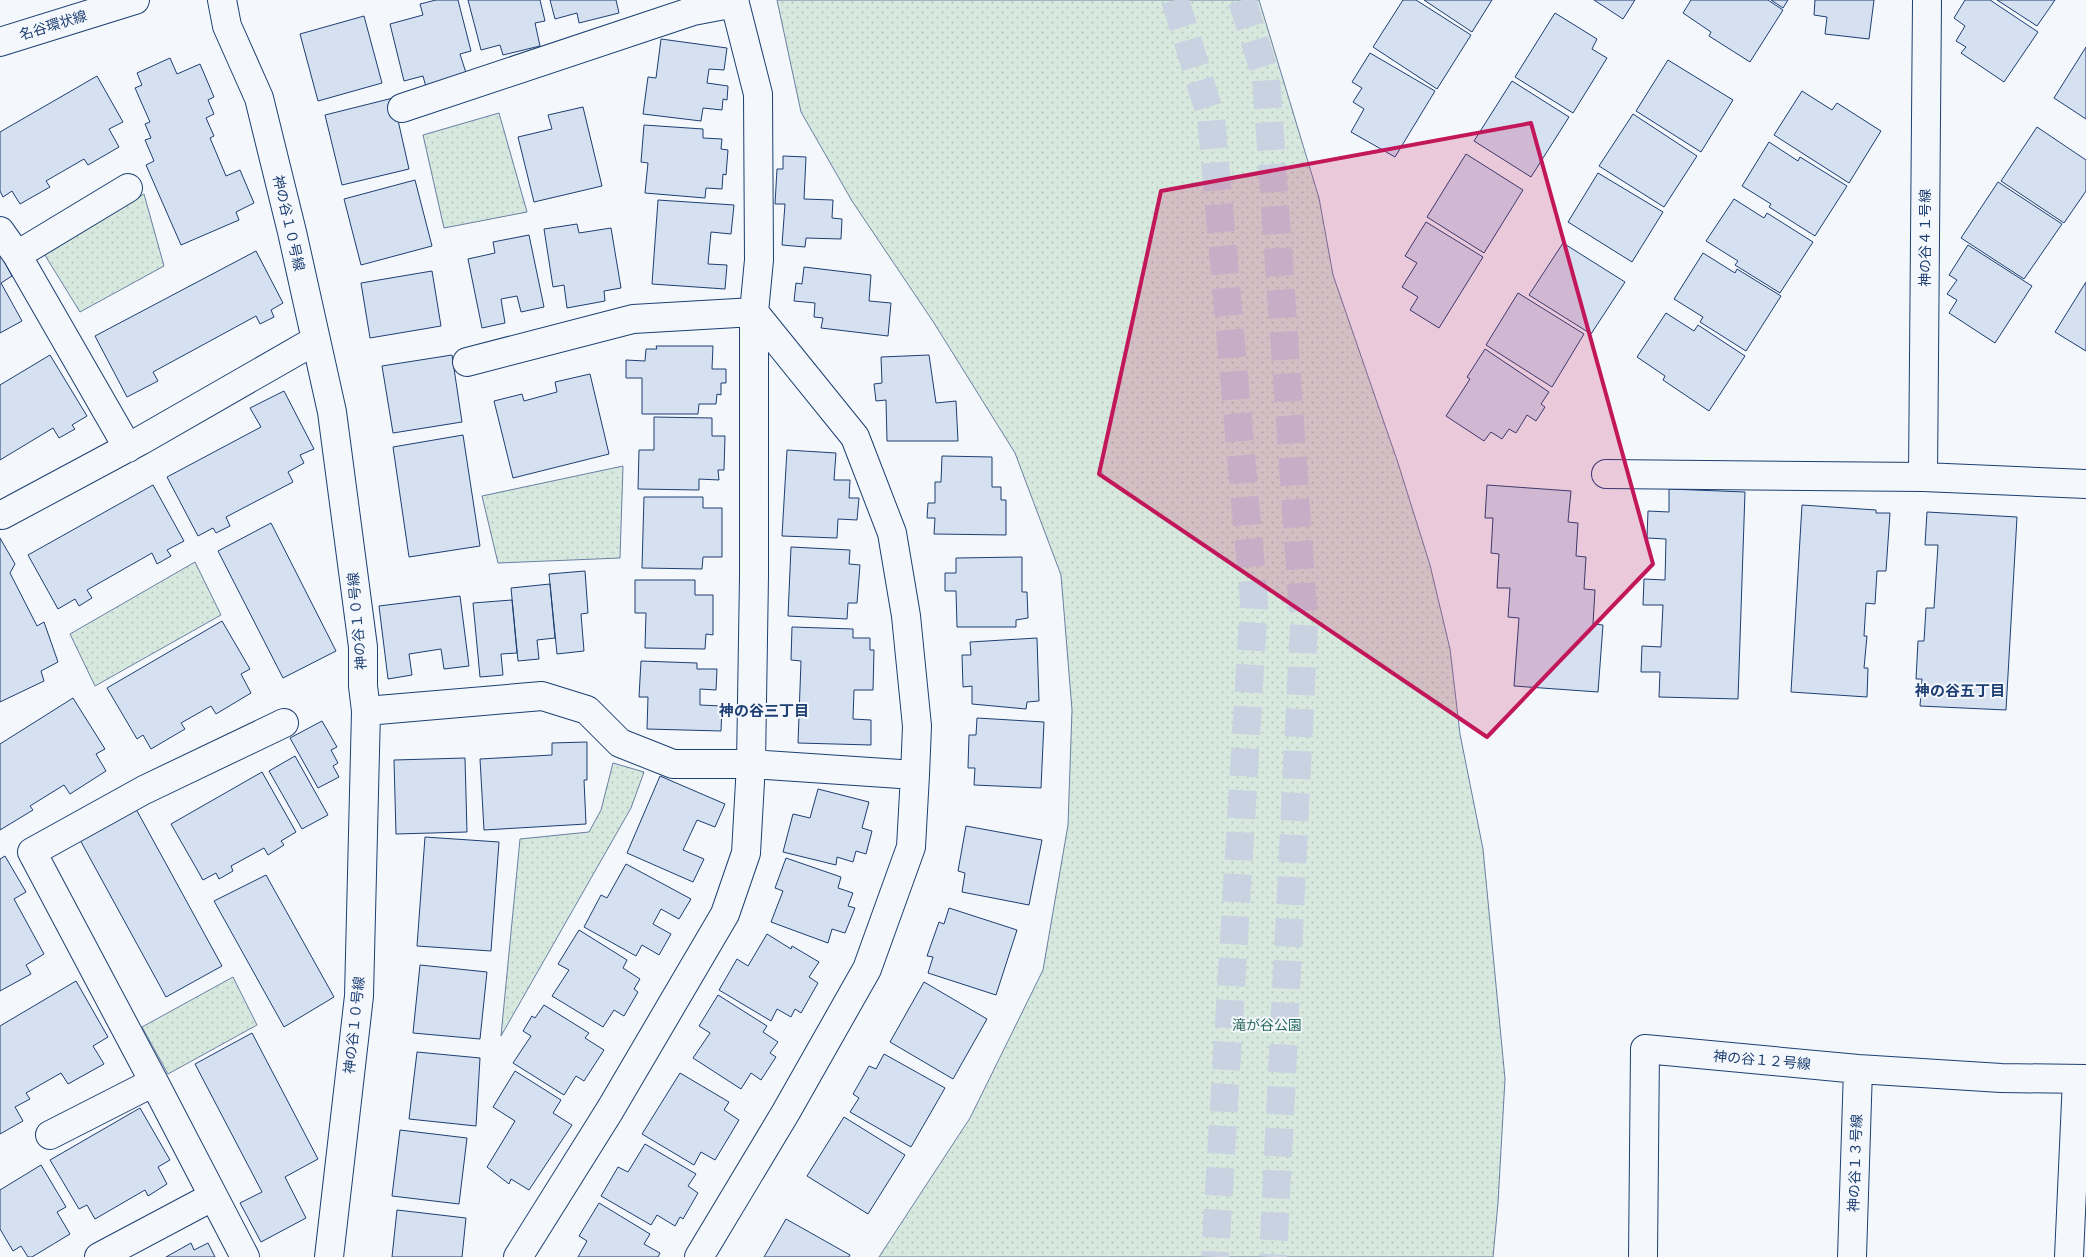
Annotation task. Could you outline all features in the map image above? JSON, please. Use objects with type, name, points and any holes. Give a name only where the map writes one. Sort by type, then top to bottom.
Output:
[{"type":"street","name":"名谷環状線","points":[[0,42],[135,0]]},
{"type":"street","name":"神の谷１０号線","points":[[222,0],[227,26],[259,98],[292,232],[332,412],[363,647],[363,686],[366,711],[359,996],[329,1257]]},
{"type":"street","name":"神の谷４１号線","points":[[1923,477],[1927,0]]},
{"type":"street","points":[[402,108],[693,11],[735,1],[758,94],[759,260],[754,312],[754,576],[751,764],[746,853],[725,914],[610,1110],[518,1257]]},
{"type":"street","points":[[17,255],[128,188]]},
{"type":"street","points":[[0,231],[17,255],[128,448]]},
{"type":"street","points":[[467,362],[633,319],[754,312]]},
{"type":"street","points":[[699,1257],[786,1112],[867,969],[911,847],[917,726],[906,616],[892,532],[855,437],[754,312]]},
{"type":"street","points":[[2,515],[128,448],[316,340]]},
{"type":"street","points":[[1606,474],[1923,477],[2086,484]]},
{"type":"street","points":[[366,711],[542,696],[587,710],[620,743],[673,764],[751,764],[915,775]]},
{"type":"street","points":[[245,1257],[32,852],[144,790],[284,723]]},
{"type":"street","name":"神の谷１２号線","points":[[1643,1257],[1645,1049],[1858,1069],[2001,1078],[2081,1079]]},
{"type":"street","name":"神の谷１３号線","points":[[1852,1257],[1858,1069]]},
{"type":"street","points":[[2069,1257],[2081,1079]]},
{"type":"street","points":[[50,1135],[154,1082]]},
{"type":"street","points":[[99,1257],[212,1197]]},
{"type":"highlighted area","points":[[1531,123],[1653,564],[1487,737],[1099,474],[1161,191]]},
{"type":"green space","name":"滝が谷公園","points":[[777,0],[1259,0],[1319,198],[1333,275],[1398,463],[1430,565],[1450,649],[1460,734],[1483,849],[1505,1079],[1493,1257],[879,1257],[970,1118],[1043,970],[1068,825],[1072,710],[1061,575],[1015,453],[934,323],[852,201],[801,112]]},
{"type":"green space","points":[[499,113],[527,212],[444,228],[423,135]]},
{"type":"green space","points":[[144,194],[164,266],[80,312],[43,252]]},
{"type":"green space","points":[[623,466],[620,558],[498,563],[482,496]]},
{"type":"green space","points":[[195,562],[221,615],[95,686],[70,634]]},
{"type":"green space","points":[[613,763],[644,772],[631,808],[501,1036],[520,839],[589,832],[601,810]]},
{"type":"green space","points":[[233,977],[257,1025],[168,1074],[142,1027]]},
{"type":"building","points":[[436,0],[458,0],[471,51],[460,54],[467,76],[426,87],[423,76],[404,81],[390,24],[423,15],[420,4]]},
{"type":"building","points":[[468,0],[540,0],[545,21],[535,23],[540,46],[503,55],[500,45],[481,50]]},
{"type":"building","points":[[550,0],[616,0],[619,13],[579,23],[577,13],[555,19]]},
{"type":"building","points":[[1403,0],[1416,0],[1471,35],[1437,89],[1373,47]]},
{"type":"building","points":[[1424,0],[1492,0],[1472,32]]},
{"type":"building","points":[[1594,0],[1635,0],[1623,19]]},
{"type":"building","points":[[1691,0],[1768,0],[1783,10],[1750,62],[1709,36],[1711,32],[1683,13]]},
{"type":"building","points":[[1771,0],[1788,0],[1783,8]]},
{"type":"building","points":[[1815,0],[1874,0],[1869,39],[1825,34],[1827,17],[1814,15]]},
{"type":"building","points":[[1965,0],[1990,0],[2038,32],[2004,82],[1961,53],[1966,47],[1956,41],[1965,26],[1954,18]]},
{"type":"building","points":[[1997,0],[2055,0],[2037,26]]},
{"type":"building","points":[[1555,13],[1597,39],[1592,49],[1607,58],[1573,113],[1515,77]]},
{"type":"building","points":[[364,16],[382,83],[318,101],[300,34]]},
{"type":"building","points":[[661,39],[727,48],[724,70],[709,69],[707,83],[728,86],[727,100],[723,99],[722,110],[703,108],[701,121],[643,114],[648,77],[656,78]]},
{"type":"building","points":[[2086,47],[2086,119],[2054,98]]},
{"type":"building","points":[[1370,53],[1435,91],[1395,157],[1351,132],[1364,109],[1353,102],[1362,88],[1352,82]]},
{"type":"building","points":[[170,58],[177,74],[200,64],[214,97],[208,100],[214,114],[206,118],[214,136],[210,138],[226,176],[240,170],[254,203],[236,212],[239,220],[181,245],[146,165],[154,161],[145,140],[151,138],[145,124],[150,122],[135,88],[142,85],[137,73]]},
{"type":"building","points":[[1668,60],[1733,100],[1701,152],[1636,111]]},
{"type":"building","points":[[97,76],[123,122],[109,129],[119,147],[88,165],[84,159],[46,181],[50,187],[20,204],[12,191],[3,197],[0,191],[0,132]]},
{"type":"building","points":[[1512,81],[1569,117],[1531,177],[1474,141]]},
{"type":"building","points":[[1802,91],[1832,110],[1837,103],[1881,131],[1849,183],[1774,135]]},
{"type":"building","points":[[393,98],[409,169],[342,185],[325,115]]},
{"type":"building","points":[[583,107],[602,186],[534,202],[518,137],[552,129],[548,115]]},
{"type":"building","points":[[1633,114],[1697,156],[1664,207],[1599,166]]},
{"type":"building","points":[[644,125],[703,129],[703,138],[722,139],[721,149],[728,150],[726,175],[723,174],[722,189],[706,188],[705,198],[645,193],[648,163],[641,162]]},
{"type":"building","points":[[2037,127],[2086,160],[2086,191],[2064,223],[2001,181]]},
{"type":"building","points":[[1769,142],[1798,161],[1800,157],[1847,186],[1815,236],[1769,207],[1771,204],[1742,186]]},
{"type":"building","points":[[1466,154],[1523,190],[1484,253],[1427,217]]},
{"type":"building","points":[[783,156],[806,157],[804,199],[833,200],[832,218],[842,219],[841,239],[806,238],[805,247],[782,245],[785,204],[775,204],[777,169],[783,169]]},
{"type":"building","points":[[1598,173],[1663,212],[1632,262],[1568,222]]},
{"type":"building","points":[[415,180],[432,246],[361,265],[344,199]]},
{"type":"building","points":[[1998,182],[2062,224],[2024,279],[1961,238]]},
{"type":"building","points":[[1734,199],[1764,218],[1767,213],[1813,242],[1780,293],[1735,265],[1738,261],[1706,241]]},
{"type":"building","points":[[658,200],[734,205],[731,234],[711,232],[708,264],[727,265],[725,289],[652,284]]},
{"type":"building","points":[[1426,222],[1483,257],[1439,328],[1410,310],[1418,297],[1402,287],[1417,263],[1405,256]]},
{"type":"building","points":[[577,224],[579,233],[611,228],[621,288],[604,291],[605,301],[567,308],[564,285],[553,287],[544,229]]},
{"type":"building","points":[[529,235],[544,307],[521,312],[517,296],[501,299],[505,323],[482,328],[468,259],[495,253],[493,242]]},
{"type":"building","points":[[1563,243],[1625,282],[1591,334],[1529,295]]},
{"type":"building","points":[[1968,245],[2032,286],[1995,343],[1949,313],[1957,300],[1947,294],[1957,280],[1949,275]]},
{"type":"building","points":[[256,251],[283,303],[271,310],[274,317],[260,324],[256,316],[153,372],[158,381],[127,397],[95,336]]},
{"type":"building","points":[[1703,253],[1735,273],[1737,269],[1781,296],[1746,351],[1700,322],[1703,317],[1674,299]]},
{"type":"building","points":[[0,254],[12,276],[1,283],[22,321],[0,333]]},
{"type":"building","points":[[804,267],[871,275],[869,301],[891,303],[888,336],[821,328],[823,318],[814,317],[815,303],[794,301],[796,283],[802,284]]},
{"type":"building","points":[[432,271],[441,326],[370,338],[361,283]]},
{"type":"building","points":[[2086,282],[2086,351],[2055,332]]},
{"type":"building","points":[[1518,293],[1584,334],[1552,387],[1486,345]]},
{"type":"building","points":[[1666,313],[1694,331],[1698,325],[1745,356],[1709,411],[1663,380],[1665,376],[1637,357]]},
{"type":"building","points":[[656,346],[713,346],[712,369],[726,369],[726,383],[721,383],[721,395],[717,394],[716,404],[699,404],[698,414],[642,414],[642,378],[626,378],[626,360],[645,361],[646,349],[657,349]]},
{"type":"building","points":[[1485,349],[1549,392],[1541,404],[1545,407],[1536,421],[1527,415],[1516,433],[1509,429],[1502,439],[1491,432],[1484,441],[1446,416],[1470,379],[1467,377]]},
{"type":"building","points":[[50,355],[87,416],[72,425],[75,429],[59,438],[53,428],[0,460],[0,385]]},
{"type":"building","points":[[452,355],[462,422],[393,433],[382,366]]},
{"type":"building","points":[[929,355],[936,403],[956,401],[958,441],[887,441],[886,400],[876,401],[874,384],[882,383],[881,357]]},
{"type":"building","points":[[590,374],[609,454],[513,478],[494,401],[522,394],[524,401],[557,392],[555,382]]},
{"type":"building","points":[[284,391],[314,449],[300,455],[304,463],[288,472],[293,482],[226,517],[230,526],[216,533],[213,528],[198,536],[167,477],[261,427],[250,408]]},
{"type":"building","points":[[654,417],[712,418],[712,436],[725,436],[724,470],[718,470],[719,480],[699,479],[699,490],[638,489],[639,450],[654,450]]},
{"type":"building","points":[[463,435],[480,546],[409,557],[393,447]]},
{"type":"building","points":[[787,450],[836,453],[834,480],[850,480],[849,498],[859,498],[857,520],[838,519],[837,538],[782,536]]},
{"type":"building","points":[[942,456],[992,457],[992,487],[1001,487],[1001,500],[1006,500],[1006,535],[934,534],[935,518],[927,518],[928,503],[935,503],[935,482],[941,482]]},
{"type":"building","points":[[153,485],[184,541],[167,550],[171,556],[157,564],[152,553],[87,590],[92,598],[79,606],[75,599],[58,609],[28,555]]},
{"type":"building","points":[[1487,485],[1571,491],[1568,522],[1578,523],[1576,556],[1586,557],[1584,589],[1595,590],[1593,624],[1603,625],[1598,692],[1514,686],[1519,618],[1508,617],[1510,588],[1497,588],[1499,554],[1491,553],[1493,518],[1485,518]]},
{"type":"building","points":[[1669,489],[1745,492],[1738,699],[1659,697],[1660,672],[1641,672],[1642,646],[1661,647],[1663,605],[1643,605],[1644,579],[1665,580],[1666,539],[1647,538],[1648,511],[1669,512]]},
{"type":"building","points":[[644,497],[703,497],[703,508],[722,508],[722,557],[703,557],[702,569],[642,568]]},
{"type":"building","points":[[1802,505],[1876,510],[1876,513],[1890,513],[1886,571],[1877,571],[1875,604],[1866,603],[1864,636],[1867,636],[1864,668],[1868,668],[1867,697],[1791,692]]},
{"type":"building","points":[[1927,512],[2017,517],[2006,710],[1920,706],[1922,679],[1916,679],[1918,641],[1924,641],[1926,608],[1934,608],[1938,545],[1925,545]]},
{"type":"building","points":[[271,523],[336,651],[283,678],[218,551]]},
{"type":"building","points":[[0,538],[15,564],[10,573],[37,626],[44,622],[58,662],[41,671],[44,681],[0,702]]},
{"type":"building","points":[[791,547],[850,550],[849,564],[860,565],[857,603],[848,603],[847,619],[788,616]]},
{"type":"building","points":[[1022,557],[1022,592],[1027,592],[1028,618],[1016,620],[1016,627],[957,627],[956,591],[945,591],[945,573],[956,573],[956,558]]},
{"type":"building","points":[[585,571],[588,613],[581,614],[584,651],[557,654],[549,574]]},
{"type":"building","points":[[635,580],[695,580],[695,595],[713,595],[713,635],[706,634],[705,649],[645,648],[646,613],[635,613]]},
{"type":"building","points":[[550,584],[555,638],[537,640],[539,659],[518,661],[511,588]]},
{"type":"building","points":[[460,596],[469,666],[444,669],[441,649],[409,654],[412,675],[388,679],[379,606]]},
{"type":"building","points":[[512,600],[517,653],[501,654],[503,675],[480,677],[473,603]]},
{"type":"building","points":[[222,621],[250,669],[241,674],[251,693],[216,714],[211,706],[181,723],[185,729],[151,749],[143,735],[137,739],[107,688]]},
{"type":"building","points":[[792,627],[853,629],[853,638],[870,638],[870,650],[874,650],[873,690],[854,690],[853,719],[871,720],[871,745],[798,743],[801,661],[791,660]]},
{"type":"building","points":[[1037,638],[1039,701],[1027,702],[1026,709],[972,704],[972,686],[963,687],[962,655],[971,655],[970,642]]},
{"type":"building","points":[[641,661],[697,663],[697,669],[717,669],[716,690],[700,689],[700,705],[722,706],[721,731],[647,729],[648,697],[639,697]]},
{"type":"building","points":[[73,698],[105,749],[96,754],[106,771],[70,794],[64,785],[30,806],[33,810],[0,830],[0,744]]},
{"type":"building","points":[[977,718],[1044,722],[1041,788],[974,785],[975,768],[968,768],[969,735],[976,735]]},
{"type":"building","points":[[322,721],[337,747],[331,750],[338,763],[333,766],[339,777],[318,788],[290,738]]},
{"type":"building","points":[[587,742],[587,780],[584,780],[586,824],[484,830],[480,759],[552,755],[552,743]]},
{"type":"building","points":[[295,756],[328,815],[302,829],[269,771]]},
{"type":"building","points":[[465,758],[467,832],[396,834],[394,760]]},
{"type":"building","points":[[262,772],[296,832],[281,841],[284,845],[268,855],[264,848],[231,866],[233,871],[219,879],[216,873],[203,880],[171,824]]},
{"type":"building","points":[[660,776],[725,804],[715,827],[697,820],[683,850],[704,859],[693,882],[627,853]]},
{"type":"building","points":[[818,789],[869,802],[862,828],[872,831],[866,854],[856,851],[853,862],[837,857],[836,865],[783,852],[793,814],[810,818]]},
{"type":"building","points":[[136,809],[222,966],[166,997],[80,840]]},
{"type":"building","points":[[966,826],[1042,840],[1029,905],[962,892],[965,873],[958,871]]},
{"type":"building","points":[[425,837],[499,842],[491,951],[417,946]]},
{"type":"building","points":[[5,856],[26,892],[14,899],[44,954],[26,965],[31,974],[0,991],[0,859]]},
{"type":"building","points":[[786,858],[841,877],[838,888],[853,893],[848,906],[855,908],[845,933],[832,929],[828,943],[771,922],[783,891],[775,888]]},
{"type":"building","points":[[626,864],[691,899],[679,919],[661,909],[653,924],[671,934],[659,955],[642,945],[636,956],[584,927],[601,895],[607,898]]},
{"type":"building","points":[[266,875],[334,997],[284,1027],[214,901]]},
{"type":"building","points":[[949,908],[1017,930],[996,995],[928,973],[933,957],[927,956],[939,922],[944,924]]},
{"type":"building","points":[[579,930],[627,960],[623,968],[640,979],[634,989],[638,992],[624,1016],[614,1010],[603,1027],[552,996],[569,970],[558,964]]},
{"type":"building","points":[[767,934],[791,949],[792,946],[819,962],[809,977],[818,983],[801,1013],[795,1009],[791,1017],[777,1009],[771,1021],[719,990],[737,959],[748,966]]},
{"type":"building","points":[[420,965],[487,972],[480,1039],[413,1033]]},
{"type":"building","points":[[76,981],[108,1037],[93,1046],[104,1064],[68,1084],[61,1073],[26,1093],[30,1099],[15,1107],[23,1121],[0,1134],[0,1026]]},
{"type":"building","points":[[924,982],[987,1019],[953,1079],[890,1042]]},
{"type":"building","points":[[718,995],[767,1026],[763,1032],[778,1042],[770,1053],[776,1057],[761,1080],[751,1073],[741,1089],[693,1058],[710,1033],[699,1026]]},
{"type":"building","points":[[544,1005],[589,1033],[585,1038],[604,1050],[584,1081],[576,1076],[564,1095],[513,1063],[531,1036],[523,1031],[532,1016],[535,1018]]},
{"type":"building","points":[[252,1033],[318,1159],[285,1177],[306,1218],[261,1242],[240,1203],[262,1192],[195,1064]]},
{"type":"building","points":[[417,1052],[480,1058],[476,1126],[409,1119]]},
{"type":"building","points":[[884,1054],[945,1088],[911,1147],[850,1112],[859,1098],[853,1094],[869,1066],[876,1069]]},
{"type":"building","points":[[515,1071],[561,1100],[553,1113],[572,1125],[529,1190],[511,1179],[509,1184],[487,1167],[515,1121],[493,1107]]},
{"type":"building","points":[[680,1073],[729,1102],[724,1110],[739,1120],[715,1160],[701,1152],[694,1165],[642,1134]]},
{"type":"building","points":[[140,1108],[170,1160],[158,1167],[167,1184],[148,1196],[145,1190],[95,1219],[87,1205],[79,1209],[50,1160]]},
{"type":"building","points":[[844,1117],[905,1155],[868,1214],[807,1176]]},
{"type":"building","points":[[400,1130],[467,1138],[459,1204],[392,1196]]},
{"type":"building","points":[[645,1144],[696,1174],[688,1186],[698,1193],[683,1219],[680,1217],[675,1226],[657,1215],[651,1225],[601,1196],[618,1167],[628,1172]]},
{"type":"building","points":[[41,1165],[66,1207],[57,1212],[70,1234],[32,1257],[28,1257],[21,1246],[13,1251],[0,1229],[0,1190]]},
{"type":"building","points":[[599,1203],[650,1234],[644,1244],[660,1253],[658,1257],[578,1257],[587,1241],[579,1236]]},
{"type":"building","points":[[397,1210],[466,1218],[462,1257],[392,1257]]},
{"type":"building","points":[[786,1219],[850,1255],[849,1257],[764,1257]]},
{"type":"building","points":[[191,1243],[194,1250],[208,1243],[215,1257],[166,1257]]},
{"type":"tunnel","points":[[1175,0],[1211,117],[1254,602],[1215,1257]]},
{"type":"tunnel","points":[[1242,0],[1266,77],[1304,624],[1273,1257]]},
{"type":"district","name":"神の谷五丁目","points":[[1960,690]]},
{"type":"district","name":"神の谷三丁目","points":[[764,710]]}]
